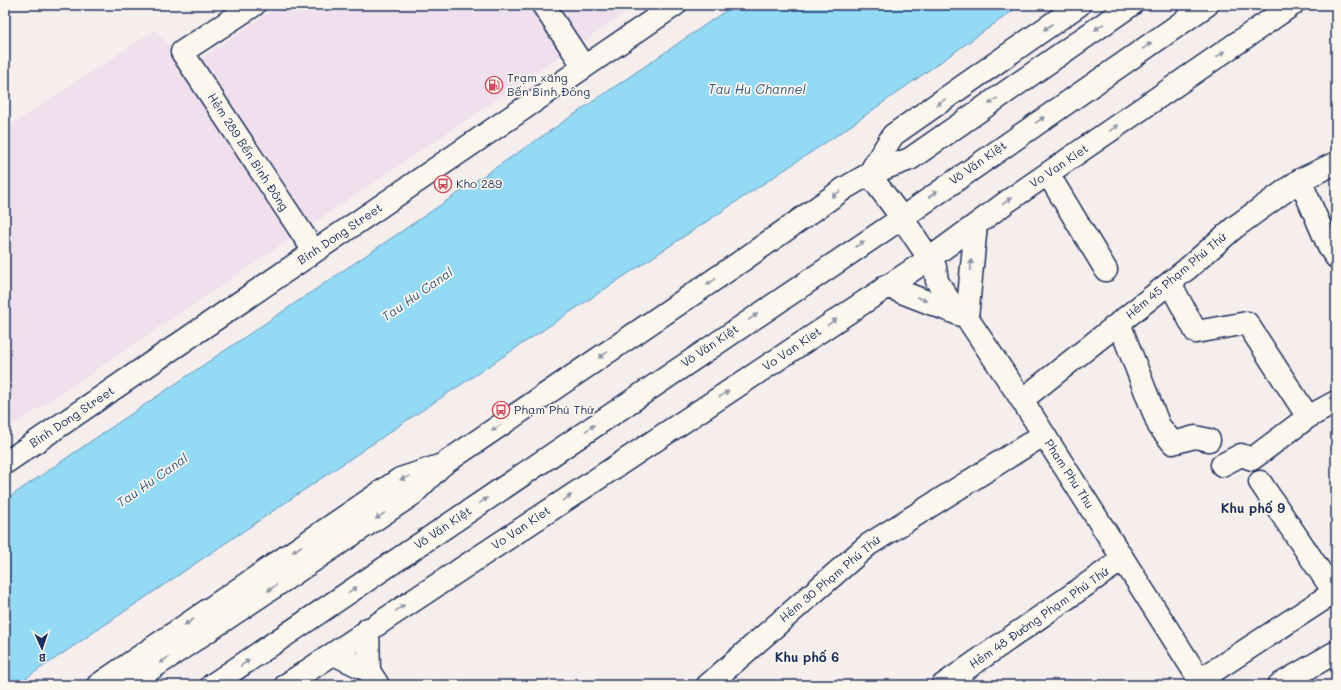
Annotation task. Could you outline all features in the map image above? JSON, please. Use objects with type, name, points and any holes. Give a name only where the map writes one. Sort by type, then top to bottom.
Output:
[{"type":"main road","name":"Hẻm 289 Bến Bình Đông","points":[[254,5],[182,52],[314,251]]},
{"type":"main road","points":[[543,5],[584,67]]},
{"type":"main road","points":[[869,174],[893,135],[1080,5]]},
{"type":"main road","points":[[127,685],[414,494],[442,465],[743,260],[845,188],[869,174],[910,159],[1131,5]]},
{"type":"main road","name":"Võ Văn Kiệt","points":[[212,685],[862,243],[902,218],[1206,5]]},
{"type":"main road","name":"Vo Van Kiet","points":[[286,685],[334,654],[368,629],[886,286],[932,263],[976,225],[1008,201],[1292,5]]},
{"type":"main road","name":"Binh Dong Street","points":[[5,463],[584,67],[663,8]]},
{"type":"main road","name":"Hẻm 45 Phạm Phú Thứ","points":[[1022,400],[1170,283],[1235,227],[1300,180],[1336,163]]},
{"type":"main road","points":[[869,174],[902,218],[932,263]]},
{"type":"main road","points":[[1048,174],[1106,270]]},
{"type":"main road","points":[[1300,180],[1329,247],[1336,257]]},
{"type":"main road","points":[[886,286],[967,318],[976,225]]},
{"type":"main road","name":"Pham Phu Thu","points":[[932,263],[948,274],[966,304],[967,318],[1022,400],[1202,683]]},
{"type":"main road","points":[[1170,283],[1196,332],[1247,323],[1308,417]]},
{"type":"main road","points":[[1119,323],[1159,426],[1173,443],[1195,437],[1209,440]]},
{"type":"main road","points":[[1222,465],[1242,455],[1252,459],[1308,417],[1336,402]]},
{"type":"main road","name":"Hẻm 30 Phạm Phú Thứ","points":[[708,685],[868,545],[1043,435]]},
{"type":"main road","points":[[98,685],[400,480],[442,465]]},
{"type":"main road","points":[[1202,683],[1335,592],[1260,482]]},
{"type":"main road","name":"Hẻm 48 Đường Phạm Phú Thứ","points":[[949,680],[1123,559]]},
{"type":"main road","points":[[368,629],[374,678]]},
{"type":"main road","points":[[1279,685],[1336,652]]},
{"type":"main road","points":[[334,654],[374,678]]},
{"type":"shaded area","points":[[281,5],[637,5],[5,431],[5,129],[155,30],[188,67]]},
{"type":"water","name":"Tau Hu Channel","points":[[734,5],[1021,5],[843,131],[409,419],[16,685],[5,685],[5,500]]},
{"type":"place","name":"Trạm xăng Bến Bình Đông","points":[[494,85]]},
{"type":"place","name":"Kho 289","points":[[443,184]]},
{"type":"place","name":"Phạm Phú Thứ","points":[[501,410]]},
{"type":"district","name":"Khu phố 9","points":[[1253,508]]},
{"type":"district","name":"Khu phố 6","points":[[807,657]]},
{"type":"water label","name":"Tau Hu Canal","points":[[417,294]]},
{"type":"water label","name":"Tau Hu Canal","points":[[152,480]]}]
